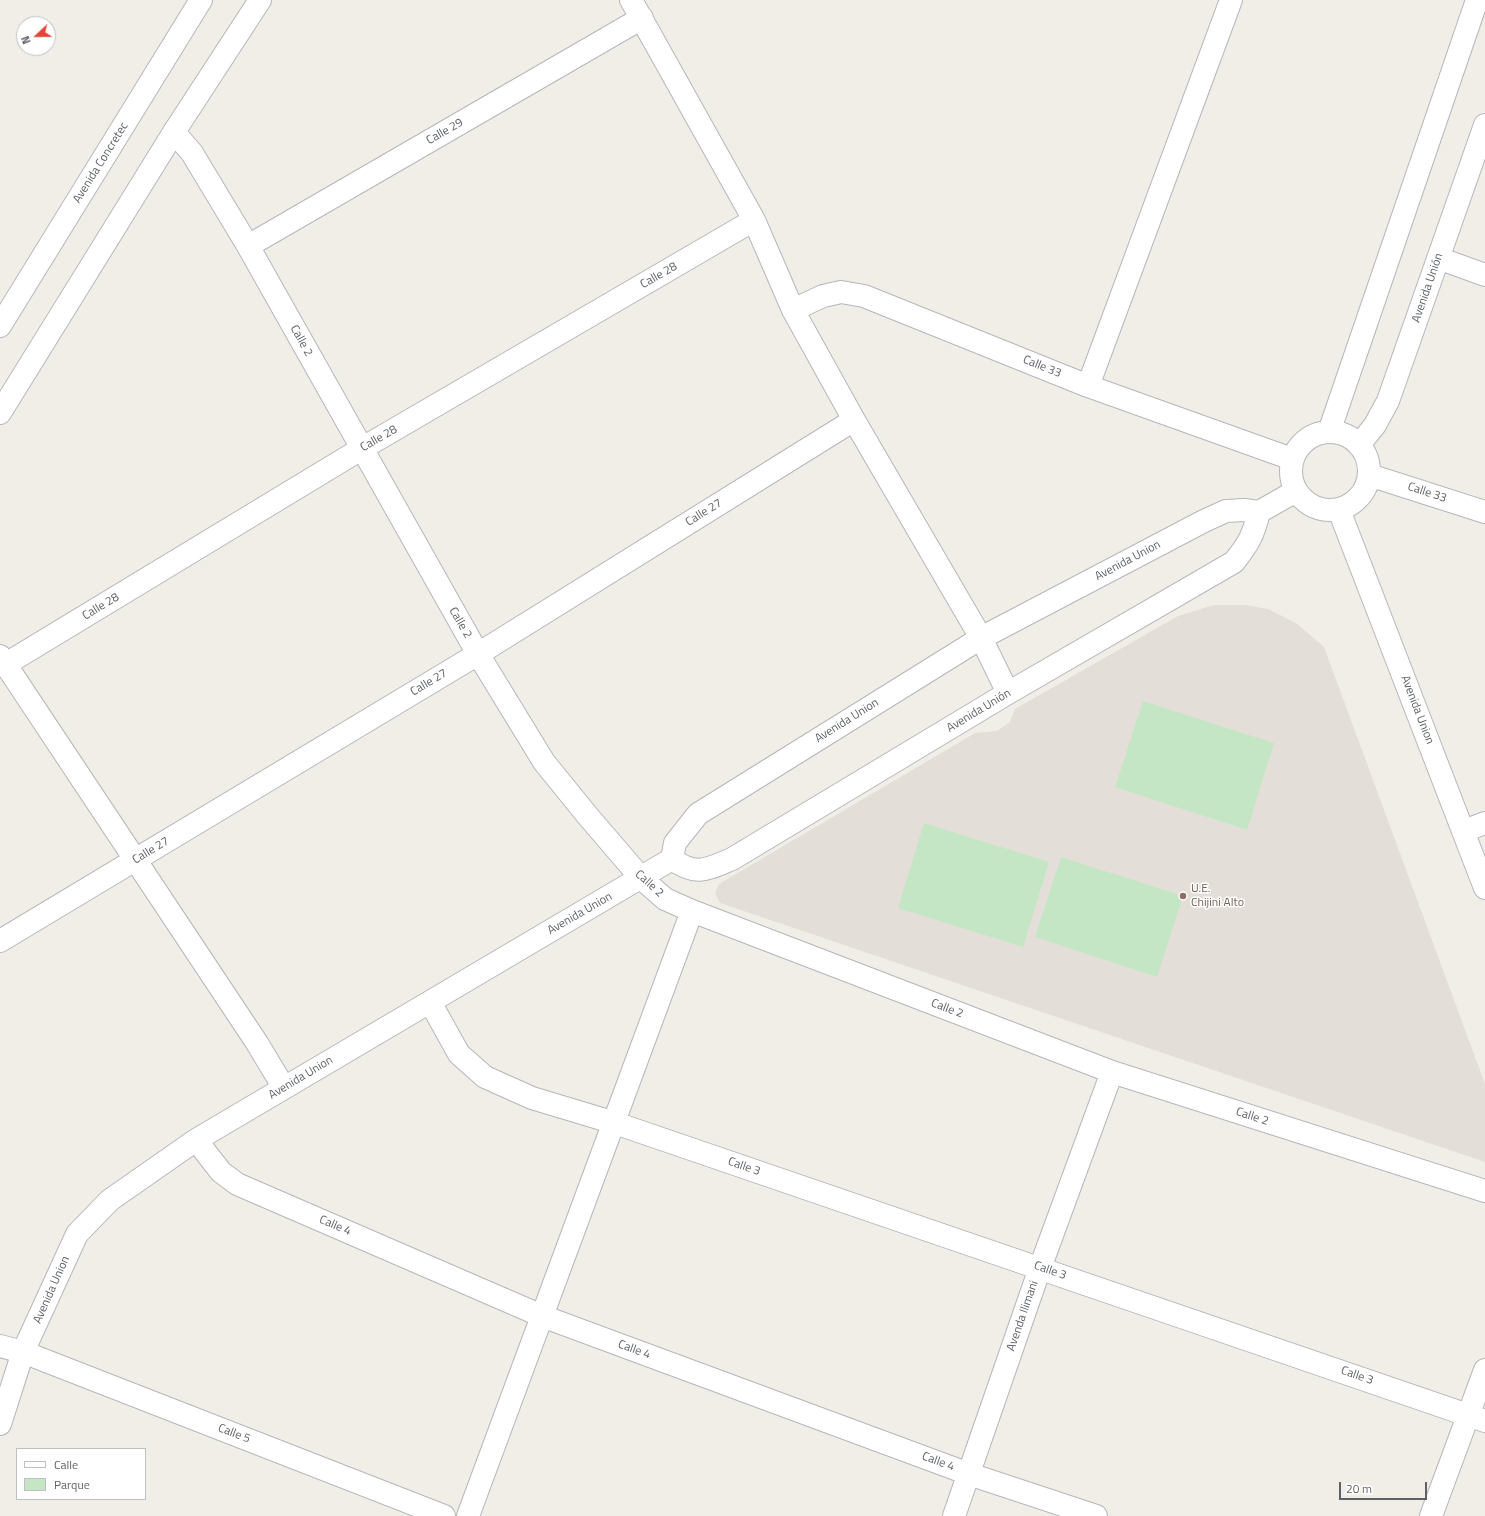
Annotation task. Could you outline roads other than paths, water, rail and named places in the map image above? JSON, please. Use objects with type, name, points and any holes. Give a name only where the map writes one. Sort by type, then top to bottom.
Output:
[{"type":"street","name":"Avenida Concretec","points":[[0,326],[201,0]]},
{"type":"street","points":[[0,413],[174,132],[260,0]]},
{"type":"street","points":[[1088,386],[1231,0]]},
{"type":"street","points":[[1329,432],[1476,0]]},
{"type":"street","points":[[636,9],[754,220],[793,310],[854,420],[981,638],[1008,693]]},
{"type":"street","name":"Calle 29","points":[[248,246],[636,9]]},
{"type":"street","name":"Avenida Unión","points":[[1359,445],[1375,425],[1388,401],[1485,125]]},
{"type":"street","name":"Calle 2","points":[[174,132],[192,153],[248,246],[361,449],[478,654],[544,762],[641,878],[665,899],[692,911],[1112,1072],[1485,1191]]},
{"type":"street","name":"Calle 28","points":[[3,660],[754,220]]},
{"type":"street","points":[[1438,258],[1485,274]]},
{"type":"street","name":"Calle 33","points":[[793,310],[823,296],[841,292],[864,296],[1088,386],[1292,459]]},
{"type":"street","name":"Calle 27","points":[[0,941],[478,654],[854,420]]},
{"type":"street","points":[[1329,432],[1340,433],[1350,437],[1359,445],[1365,454],[1369,475],[1366,487],[1359,497],[1350,505],[1339,510],[1327,511],[1314,507],[1304,501],[1296,492],[1290,470],[1292,459],[1298,448],[1306,440],[1317,434],[1329,432]]},
{"type":"street","name":"Calle 33","points":[[1369,475],[1485,512]]},
{"type":"street","points":[[1259,512],[1296,492]]},
{"type":"street","name":"Avenida Union","points":[[0,1424],[23,1352],[77,1234],[110,1200],[196,1140],[672,859],[675,843],[698,814],[981,638],[1204,521],[1226,511],[1244,510],[1259,512]]},
{"type":"street","name":"Avenida Union","points":[[1339,510],[1485,888]]},
{"type":"street","name":"Avenida Unión","points":[[672,859],[682,866],[693,870],[709,869],[732,859],[1008,693],[1234,562],[1247,546],[1254,533],[1259,512]]},
{"type":"street","points":[[3,660],[257,1043],[284,1088]]},
{"type":"street","points":[[1464,831],[1485,822]]},
{"type":"street","points":[[468,1516],[615,1123],[692,911]]},
{"type":"street","name":"Calle 3","points":[[430,1002],[459,1054],[485,1077],[532,1098],[615,1123],[1477,1418]]},
{"type":"street","name":"Avenda Ilimani","points":[[954,1516],[1040,1268],[1112,1072]]},
{"type":"street","name":"Calle 4","points":[[196,1140],[221,1172],[237,1184],[542,1316],[969,1474],[1096,1516]]},
{"type":"street","name":"Calle 5","points":[[0,1346],[23,1352],[444,1516]]},
{"type":"street","points":[[1431,1516],[1477,1418],[1485,1370]]},
{"type":"place","name":"U.E. Chijini Alto","points":[[1183,896]]}]
